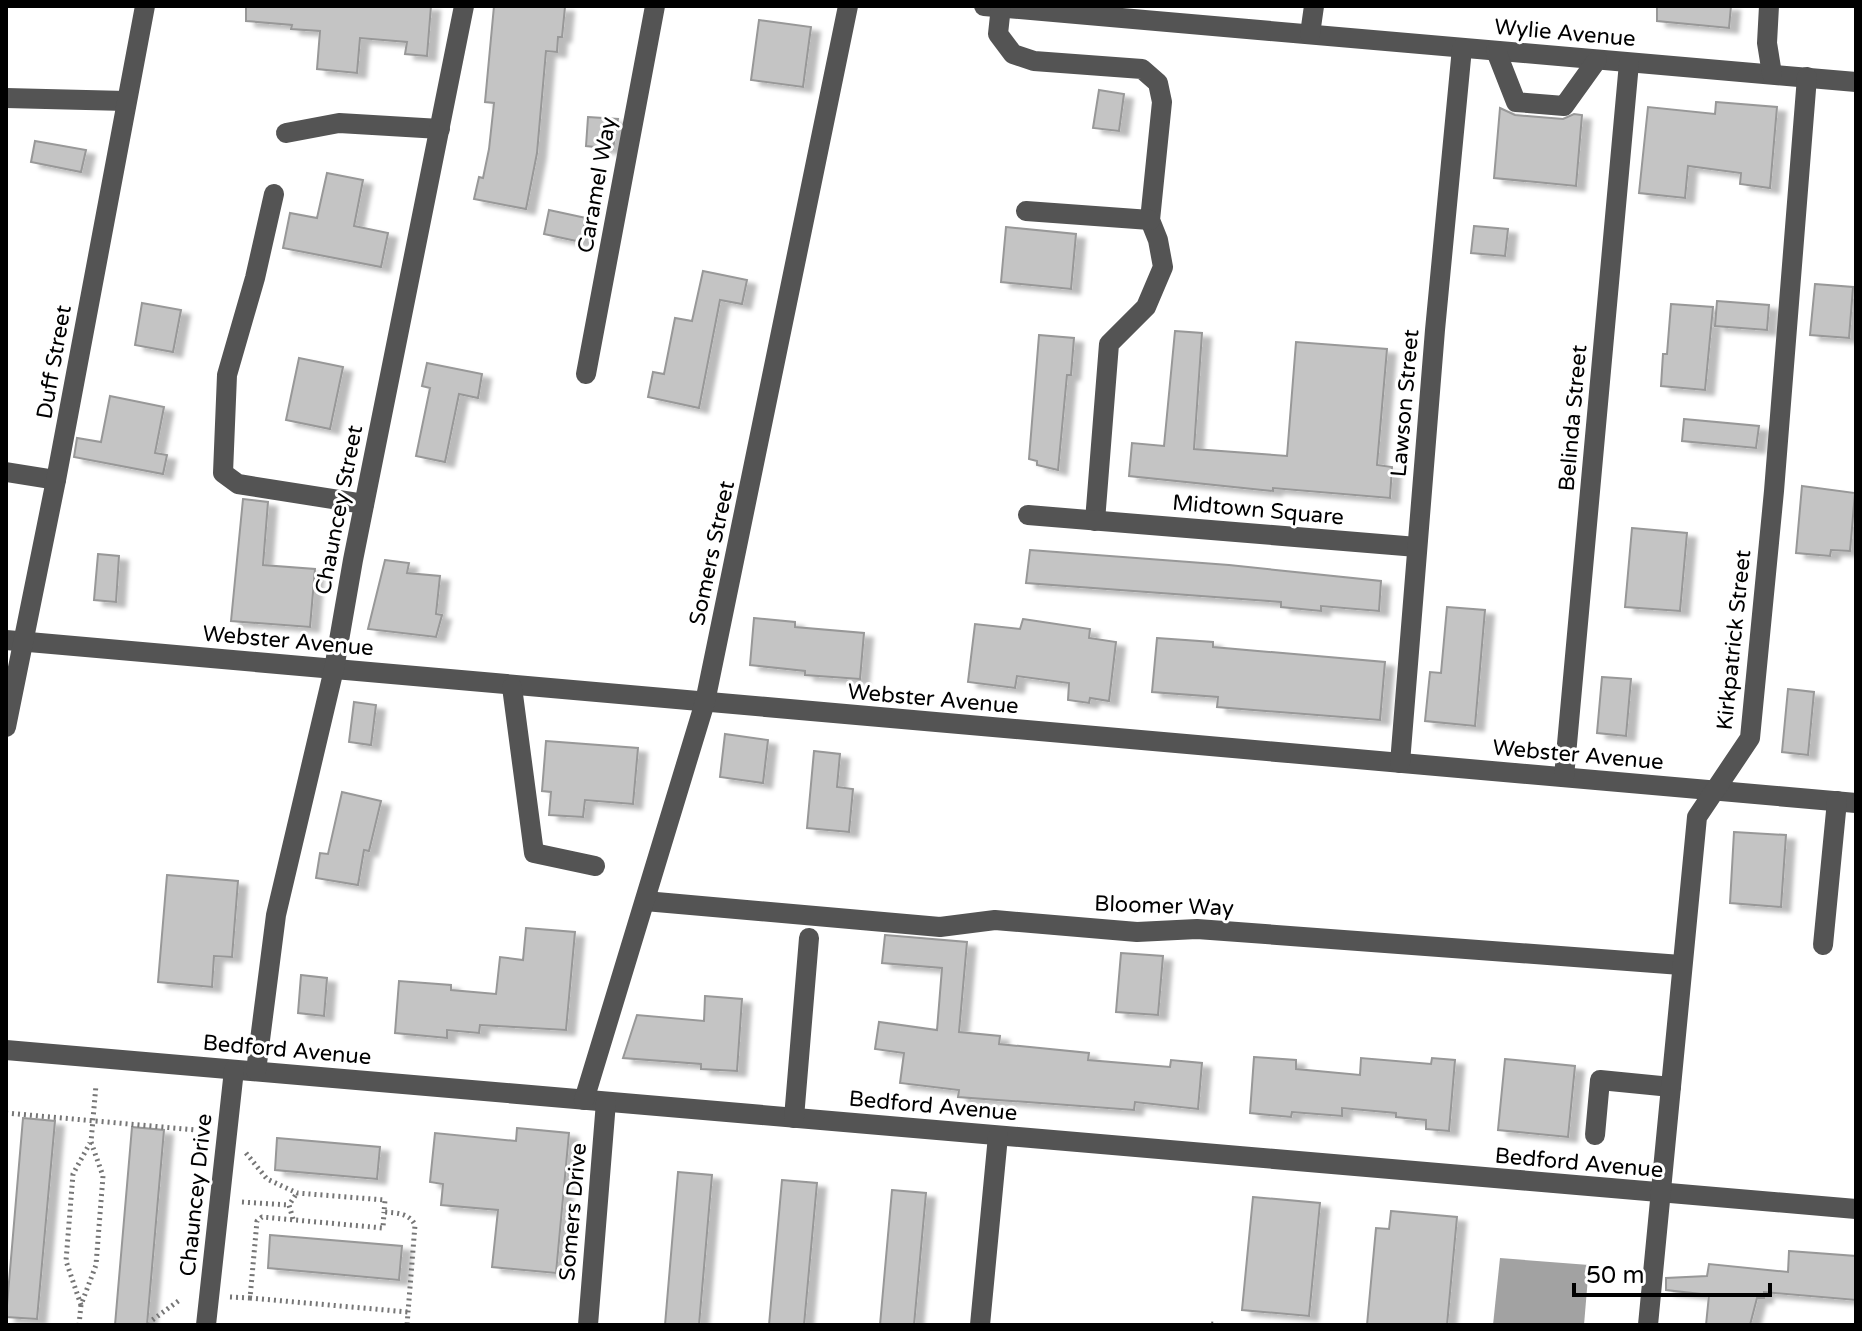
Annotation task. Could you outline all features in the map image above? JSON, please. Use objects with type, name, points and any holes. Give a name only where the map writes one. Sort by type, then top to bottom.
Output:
[{"type":"street","name":"Duff Street","points":[[6,727],[14,641],[56,480],[145,6]]},
{"type":"street","name":"Chauncey Street","points":[[256,1071],[276,915],[334,669],[464,6]]},
{"type":"street","name":"Caramel Way","points":[[586,374],[655,6]]},
{"type":"street","name":"Somers Street","points":[[584,1100],[705,702],[848,6]]},
{"type":"street","points":[[995,6],[998,34],[1013,54],[1034,61],[1142,69],[1158,83],[1162,102],[1150,220],[1163,267],[1146,307],[1109,344],[1095,521]]},
{"type":"street","name":"Wylie Avenue","points":[[995,6],[1856,82]]},
{"type":"street","points":[[1310,34],[1314,6]]},
{"type":"street","points":[[1769,6],[1767,43],[1772,74]]},
{"type":"street","name":"Lawson Street","points":[[1400,763],[1462,48]]},
{"type":"street","points":[[1496,51],[1516,102],[1564,106],[1597,60]]},
{"type":"street","name":"Belinda Street","points":[[1564,777],[1629,63]]},
{"type":"street","name":"Kirkpatrick Street","points":[[1648,1325],[1697,817],[1750,738],[1807,77]]},
{"type":"street","points":[[6,98],[126,101]]},
{"type":"street","points":[[286,133],[339,123],[440,129]]},
{"type":"street","points":[[274,194],[255,278],[227,375],[223,473],[238,484],[364,504]]},
{"type":"street","points":[[1026,211],[1150,220]]},
{"type":"street","points":[[6,472],[56,480]]},
{"type":"street","name":"Midtown Square","points":[[1028,515],[1417,547]]},
{"type":"street","name":"Webster Avenue","points":[[14,641],[1846,802]]},
{"type":"street","points":[[512,687],[534,853],[595,866]]},
{"type":"street","points":[[1823,945],[1846,802]]},
{"type":"street","name":"Bloomer Way","points":[[645,901],[940,927],[995,920],[1137,932],[1197,929],[1681,965]]},
{"type":"street","points":[[794,1118],[809,938]]},
{"type":"street","name":"Bedford Avenue","points":[[6,1050],[1856,1209]]},
{"type":"street","name":"Chauncey Drive","points":[[206,1325],[234,1070]]},
{"type":"street","points":[[1595,1135],[1600,1080],[1671,1087]]},
{"type":"street","name":"Somers Drive","points":[[588,1325],[606,1102]]},
{"type":"street","points":[[980,1325],[998,1136]]},
{"type":"path","points":[[81,1305],[66,1261],[73,1174],[91,1142],[96,1085]]},
{"type":"path","points":[[6,1113],[196,1130]]},
{"type":"path","points":[[79,1325],[81,1305],[96,1265],[103,1176],[91,1142]]},
{"type":"path","points":[[243,1149],[267,1179],[297,1193],[385,1200],[383,1228],[262,1217],[257,1221],[250,1298]]},
{"type":"path","points":[[293,1219],[289,1205],[297,1193]]},
{"type":"path","points":[[238,1202],[289,1205]]},
{"type":"path","points":[[384,1212],[402,1214],[412,1219],[415,1225],[407,1325]]},
{"type":"path","points":[[230,1297],[408,1312]]},
{"type":"path","points":[[150,1325],[151,1321],[181,1299]]},
{"type":"shaded area","points":[[1500,1258],[1589,1265],[1584,1325],[1493,1325]]},
{"type":"building","points":[[246,6],[431,6],[427,56],[405,54],[407,42],[360,38],[357,73],[317,69],[320,31],[246,21]]},
{"type":"building","points":[[494,6],[565,7],[557,52],[546,51],[537,153],[526,209],[474,199],[479,177],[483,178],[494,103],[485,102]]},
{"type":"building","points":[[1657,6],[1731,6],[1729,28],[1657,21]]},
{"type":"building","points":[[759,20],[811,27],[803,87],[751,80]]},
{"type":"building","points":[[1099,90],[1124,94],[1119,131],[1093,128]]},
{"type":"building","points":[[1716,102],[1777,107],[1770,188],[1740,184],[1741,173],[1688,166],[1685,198],[1639,193],[1648,107],[1715,114]]},
{"type":"building","points":[[1500,108],[1515,115],[1563,119],[1574,114],[1582,115],[1576,186],[1494,178]]},
{"type":"building","points":[[588,117],[618,119],[613,149],[586,146]]},
{"type":"building","points":[[35,141],[86,150],[81,172],[31,162]]},
{"type":"building","points":[[327,173],[363,180],[354,226],[388,233],[381,267],[283,248],[290,213],[317,218]]},
{"type":"building","points":[[549,210],[586,218],[581,242],[544,234]]},
{"type":"building","points":[[1474,226],[1508,229],[1505,256],[1471,253]]},
{"type":"building","points":[[1006,227],[1076,234],[1071,289],[1001,282]]},
{"type":"building","points":[[703,271],[747,280],[742,304],[720,300],[699,408],[648,397],[653,372],[664,374],[675,318],[692,321]]},
{"type":"building","points":[[1815,284],[1853,287],[1849,338],[1810,335]]},
{"type":"building","points":[[1717,301],[1769,305],[1767,330],[1715,326]]},
{"type":"building","points":[[142,303],[181,310],[173,352],[135,345]]},
{"type":"building","points":[[1671,304],[1713,307],[1705,390],[1661,386]]},
{"type":"building","points":[[1175,331],[1202,333],[1194,449],[1287,456],[1296,342],[1387,349],[1377,465],[1392,467],[1390,498],[1273,488],[1273,491],[1129,476],[1132,443],[1164,446]]},
{"type":"building","points":[[1039,335],[1074,338],[1071,375],[1067,375],[1058,470],[1037,465],[1037,461],[1029,459]]},
{"type":"building","points":[[299,358],[343,367],[330,429],[286,420]]},
{"type":"building","points":[[427,363],[482,374],[478,398],[459,394],[445,462],[416,456],[430,388],[422,386]]},
{"type":"building","points":[[110,396],[164,407],[155,453],[167,455],[163,474],[74,457],[77,438],[101,442]]},
{"type":"building","points":[[1684,419],[1759,426],[1756,448],[1682,441]]},
{"type":"building","points":[[1802,486],[1855,493],[1850,551],[1831,550],[1830,556],[1796,553]]},
{"type":"building","points":[[243,499],[268,502],[263,565],[315,569],[310,627],[231,621]]},
{"type":"building","points":[[1632,528],[1687,533],[1680,611],[1625,607]]},
{"type":"building","points":[[1030,550],[1229,565],[1381,581],[1379,611],[1321,606],[1321,611],[1281,607],[1281,602],[1026,583]]},
{"type":"building","points":[[98,554],[119,556],[116,602],[94,600]]},
{"type":"building","points":[[385,560],[409,563],[407,573],[440,576],[436,614],[442,615],[436,637],[368,629]]},
{"type":"building","points":[[1447,607],[1485,610],[1475,726],[1425,721],[1430,672],[1441,673]]},
{"type":"building","points":[[754,618],[795,622],[795,627],[864,633],[860,679],[805,675],[805,671],[750,665]]},
{"type":"building","points":[[1023,619],[1090,629],[1089,638],[1116,642],[1109,701],[1090,698],[1089,703],[1068,700],[1069,683],[1017,676],[1015,688],[968,682],[975,624],[1020,629]]},
{"type":"building","points":[[1157,638],[1213,642],[1213,647],[1385,662],[1380,720],[1217,707],[1218,697],[1152,692]]},
{"type":"building","points":[[1602,677],[1631,679],[1626,736],[1597,733]]},
{"type":"building","points":[[1788,689],[1814,692],[1808,755],[1782,752]]},
{"type":"building","points":[[354,702],[376,705],[371,745],[349,742]]},
{"type":"building","points":[[725,734],[768,740],[763,783],[720,777]]},
{"type":"building","points":[[546,741],[638,748],[633,804],[585,800],[583,817],[549,815],[551,792],[542,791]]},
{"type":"building","points":[[814,751],[840,754],[837,787],[853,789],[849,832],[807,828]]},
{"type":"building","points":[[342,792],[381,801],[369,851],[364,850],[358,885],[316,878],[320,853],[328,854]]},
{"type":"building","points":[[1734,832],[1786,835],[1781,907],[1730,903]]},
{"type":"building","points":[[167,875],[238,881],[232,957],[214,956],[212,987],[158,982]]},
{"type":"building","points":[[526,928],[575,932],[566,1030],[480,1025],[479,1033],[447,1030],[447,1038],[395,1033],[399,981],[451,985],[451,990],[496,994],[500,957],[523,960]]},
{"type":"building","points":[[885,935],[967,942],[959,1032],[1000,1036],[999,1044],[1089,1053],[1088,1060],[1170,1067],[1171,1060],[1202,1063],[1198,1109],[1135,1102],[1134,1110],[958,1097],[959,1090],[900,1083],[904,1053],[875,1049],[879,1022],[937,1030],[942,968],[882,963]]},
{"type":"building","points":[[1121,953],[1163,956],[1158,1015],[1116,1012]]},
{"type":"building","points":[[301,975],[327,978],[324,1016],[298,1013]]},
{"type":"building","points":[[705,996],[742,999],[737,1071],[701,1069],[701,1064],[623,1058],[637,1015],[704,1021]]},
{"type":"building","points":[[1254,1057],[1296,1060],[1296,1069],[1360,1075],[1361,1058],[1431,1064],[1432,1058],[1455,1060],[1449,1131],[1426,1129],[1426,1120],[1396,1117],[1396,1113],[1342,1108],[1342,1116],[1292,1112],[1291,1117],[1250,1113]]},
{"type":"building","points":[[1505,1059],[1575,1066],[1568,1137],[1498,1130]]},
{"type":"building","points":[[23,1118],[55,1121],[37,1319],[6,1317]]},
{"type":"building","points":[[132,1127],[164,1130],[147,1325],[115,1325]]},
{"type":"building","points":[[517,1128],[569,1133],[556,1273],[492,1267],[498,1210],[441,1205],[443,1184],[430,1182],[435,1133],[516,1141]]},
{"type":"building","points":[[277,1138],[380,1147],[377,1179],[275,1170]]},
{"type":"building","points":[[678,1172],[712,1175],[699,1325],[665,1325]]},
{"type":"building","points":[[782,1180],[817,1183],[804,1325],[769,1325]]},
{"type":"building","points":[[892,1190],[926,1193],[914,1325],[880,1325]]},
{"type":"building","points":[[1253,1197],[1320,1203],[1309,1316],[1242,1310]]},
{"type":"building","points":[[1391,1211],[1457,1217],[1447,1325],[1367,1325],[1376,1228],[1389,1229]]},
{"type":"building","points":[[270,1235],[402,1246],[399,1280],[268,1268]]},
{"type":"building","points":[[1789,1251],[1856,1256],[1856,1300],[1764,1292],[1764,1298],[1757,1298],[1750,1325],[1706,1325],[1709,1295],[1666,1290],[1666,1278],[1707,1276],[1709,1264],[1788,1272]]}]
